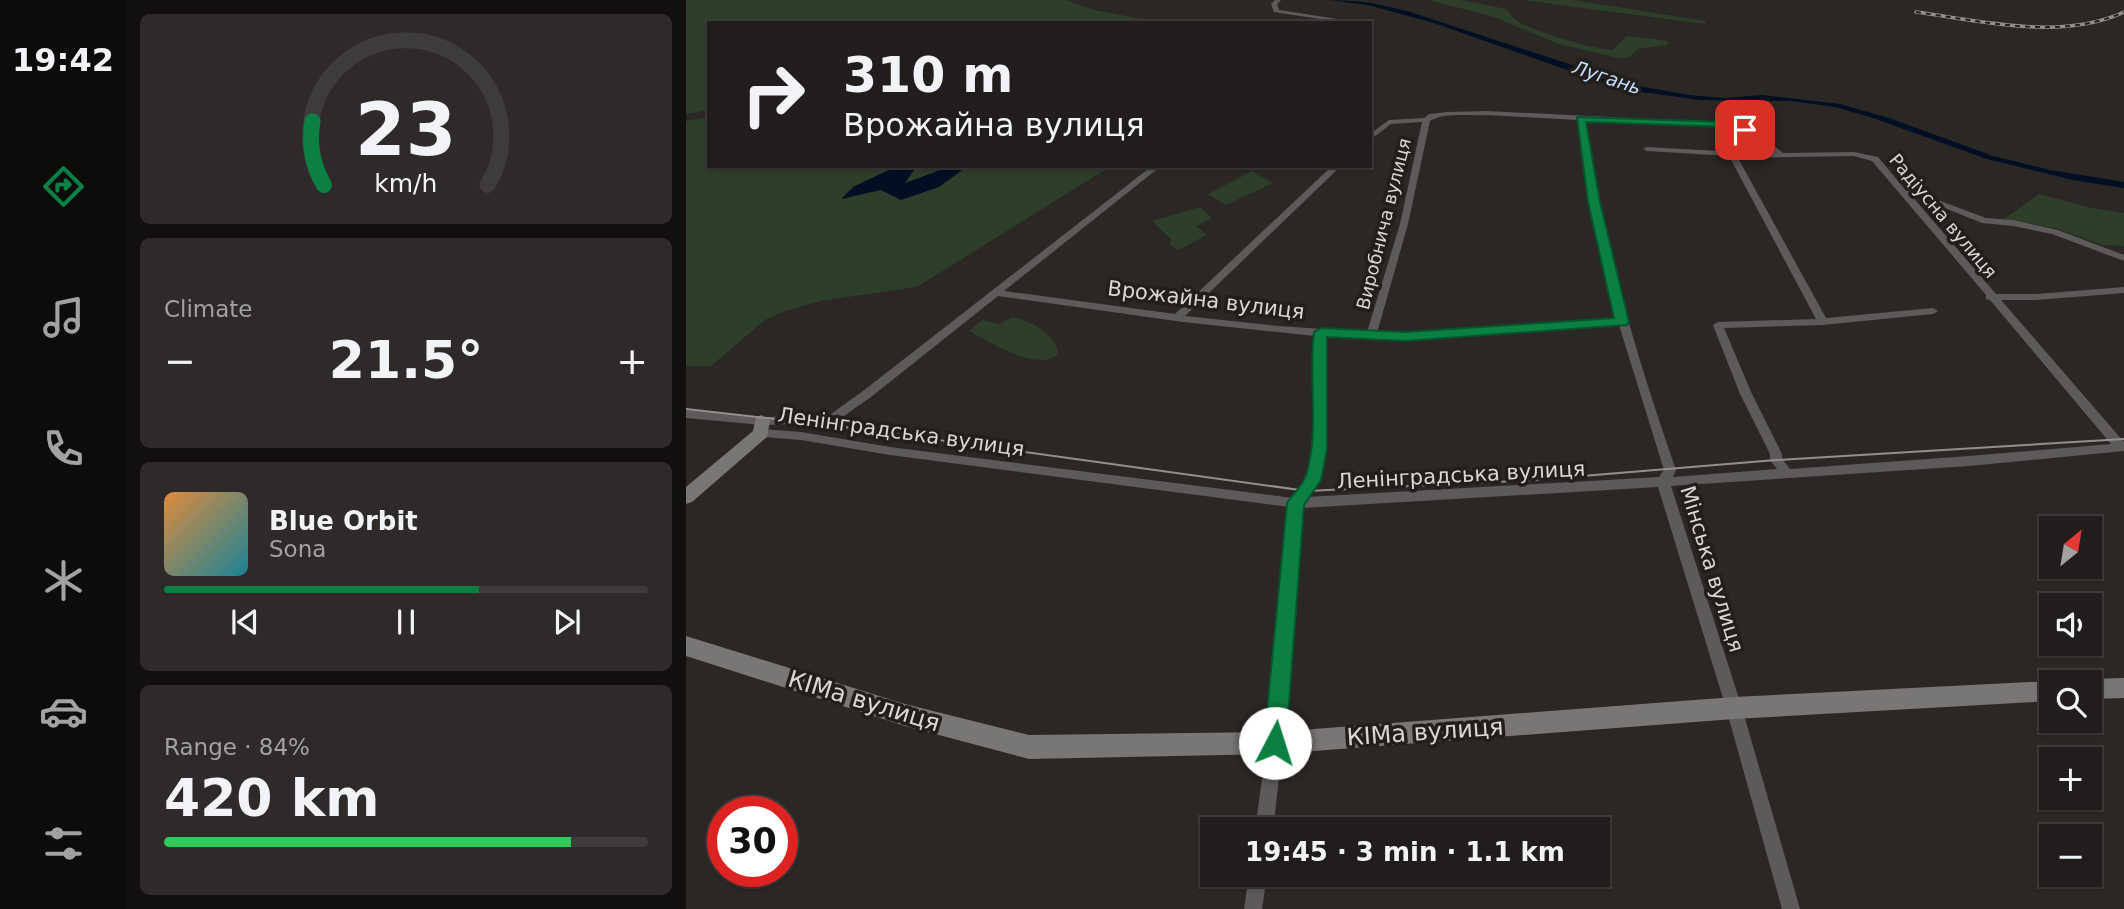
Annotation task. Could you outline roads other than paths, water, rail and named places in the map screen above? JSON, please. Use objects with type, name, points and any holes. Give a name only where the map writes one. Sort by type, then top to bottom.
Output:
[{"type":"street","points":[[1276,2],[1276,11],[1346,21]]},
{"type":"street","points":[[1372,136],[1389,122],[1426,120],[1432,116],[1466,113],[1729,125],[1745,130],[1775,148],[1781,155]]},
{"type":"street","name":"Мінська вулиця","points":[[1581,119],[1591,186],[1622,322],[1670,470],[1663,482],[1734,708],[1791,909]]},
{"type":"street","name":"Виробнича вулиця","points":[[1371,336],[1404,224],[1426,120]]},
{"type":"street","points":[[1647,149],[1781,155]]},
{"type":"street","points":[[1738,153],[1733,156],[1734,160],[1823,322]]},
{"type":"street","name":"Радіусна вулиця","points":[[1781,155],[1854,154],[1875,159],[1990,297],[2122,447]]},
{"type":"street","points":[[686,414],[761,427],[830,420],[867,394],[1154,168]]},
{"type":"street","points":[[1178,317],[1335,168]]},
{"type":"street","points":[[1900,187],[1985,221],[2013,223],[2055,232],[2124,258]]},
{"type":"street","points":[[1990,297],[2044,297],[2124,290]]},
{"type":"street","name":"Врожайна вулиця","points":[[995,293],[1178,317],[1371,336],[1482,332],[1622,322]]},
{"type":"street","points":[[1787,473],[1776,460],[1718,325],[1823,322],[1933,311]]},
{"type":"street","points":[[1266,817],[1275,743],[1296,503],[1313,480],[1319,449],[1321,419],[1318,356],[1321,332]]},
{"type":"street","points":[[686,497],[761,427]]},
{"type":"street","name":"Ленінградська вулиця","points":[[761,427],[890,450],[1296,503],[1663,482],[2122,447]]},
{"type":"street","name":"КІМа вулиця","points":[[686,646],[905,715],[1029,747],[1275,743],[1734,708],[2039,692]]},
{"type":"street","points":[[2102,689],[2124,688]]},
{"type":"street","points":[[1253,909],[1256,887]]},
{"type":"water","name":"Лугань","points":[[1329,0],[1366,2],[1407,11],[1633,85],[1689,95],[1725,98],[1762,95],[1840,104],[1889,118],[1993,156],[2050,170],[2124,182],[2124,188],[2073,180],[1987,159],[1835,107],[1791,101],[1700,100],[1642,92],[1598,81],[1434,23],[1368,5]]},
{"type":"water","points":[[893,168],[918,168],[905,183],[946,168],[965,168],[939,187],[901,200],[881,190],[841,199],[853,187]]},
{"type":"tram line","points":[[686,409],[830,425],[1307,491],[1534,480],[1776,460],[2124,439]]},
{"type":"railway","points":[[1916,12],[1994,24],[2048,27],[2100,21],[2124,12]]}]
